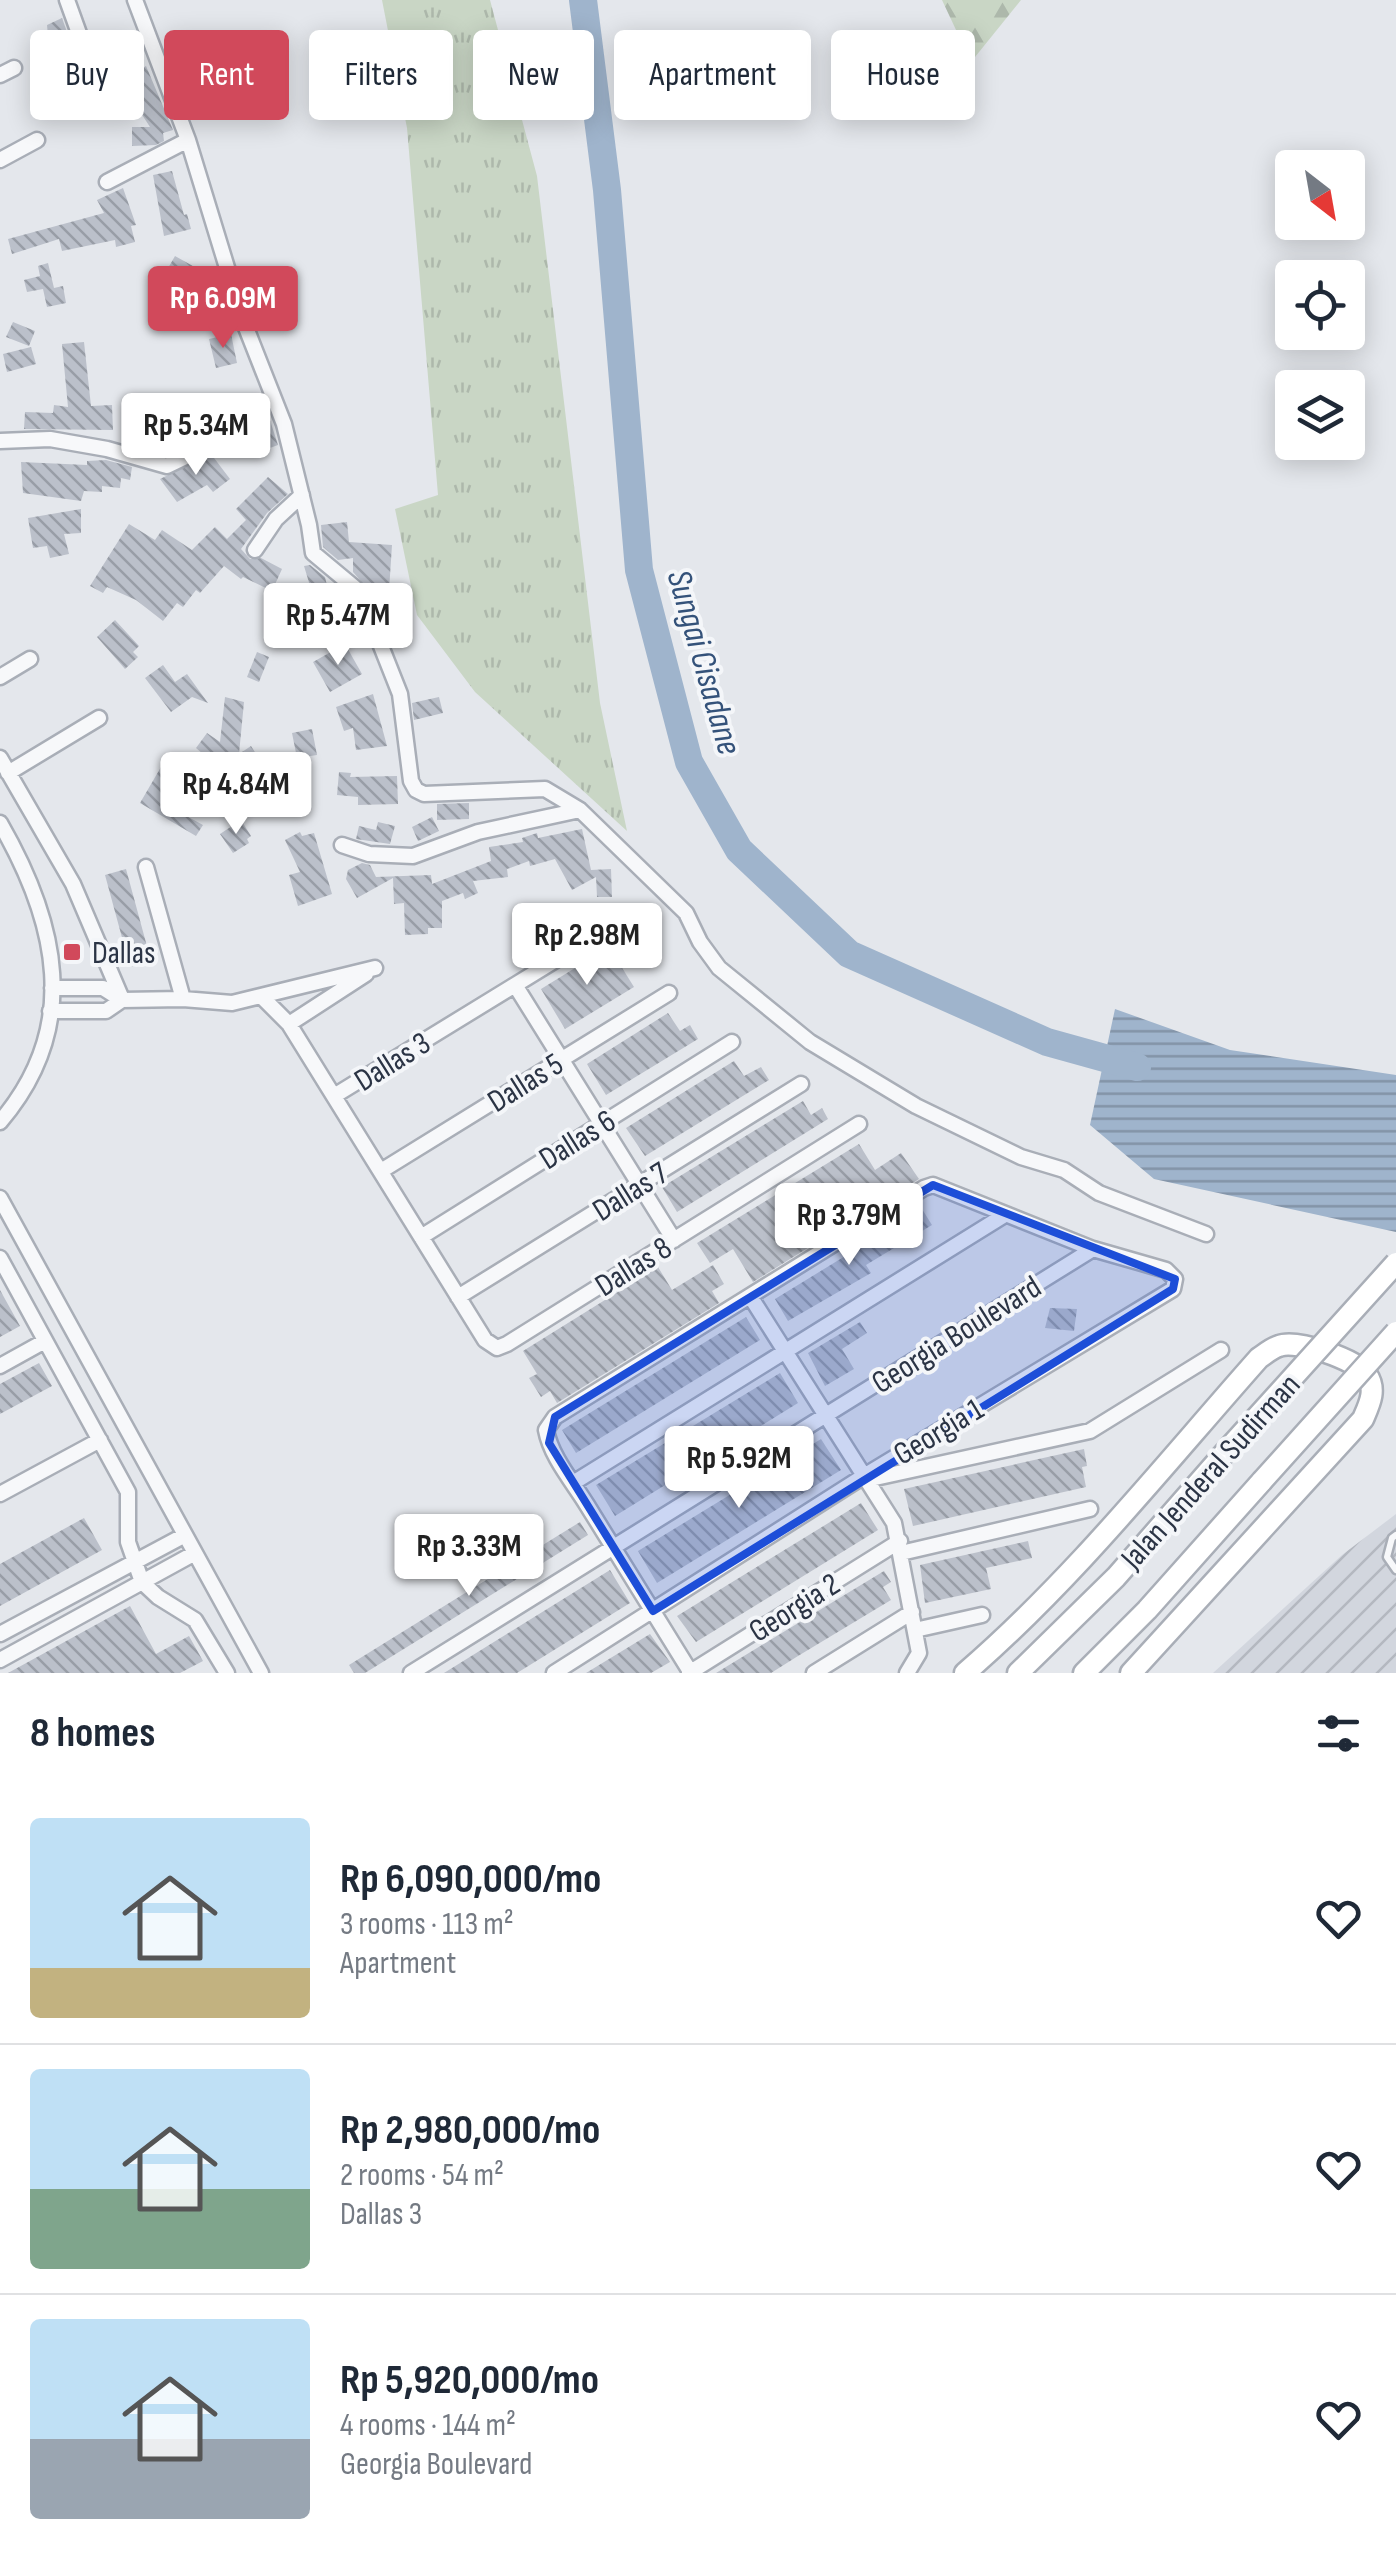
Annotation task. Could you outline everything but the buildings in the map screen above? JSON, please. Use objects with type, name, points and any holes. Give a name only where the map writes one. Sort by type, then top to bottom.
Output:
[{"type":"main road","name":"Jalan Jenderal Sudirman","points":[[1018,1673],[1116,1577],[1396,1263]]},
{"type":"main road","name":"Jalan Jenderal Sudirman","points":[[1084,1673],[1147,1610],[1396,1332]]},
{"type":"main road","points":[[964,1673],[999,1643],[1091,1547],[1259,1358],[1278,1346],[1292,1344],[1344,1358],[1366,1375],[1373,1398],[1363,1420],[1131,1673]]},
{"type":"street","points":[[67,0],[78,30]]},
{"type":"street","points":[[135,0],[188,140],[238,302],[287,434],[313,553],[360,594],[400,694],[409,773],[416,790],[424,794],[545,789],[580,810],[686,913],[719,968],[810,1042],[951,1123],[1021,1156],[1064,1170],[1099,1193],[1206,1234]]},
{"type":"street","points":[[0,160],[37,140]]},
{"type":"street","points":[[106,182],[188,140]]},
{"type":"street","points":[[0,441],[50,439],[108,448],[167,466],[196,452],[272,397]]},
{"type":"street","points":[[255,550],[276,519],[302,495]]},
{"type":"street","points":[[0,678],[30,659]]},
{"type":"street","points":[[8,773],[99,718]]},
{"type":"street","points":[[0,758],[73,884],[122,1000]]},
{"type":"street","points":[[342,845],[369,854],[412,856],[478,832],[580,810]]},
{"type":"street","points":[[0,822],[37,897],[50,939],[52,988],[47,1035],[31,1080],[0,1122]]},
{"type":"street","points":[[146,868],[183,999]]},
{"type":"street","name":"Dallas 3","points":[[334,1096],[602,931]]},
{"type":"street","points":[[52,988],[103,988],[122,1000],[183,999],[232,1004],[376,968],[289,1024]]},
{"type":"street","points":[[515,984],[674,1240]]},
{"type":"street","name":"Dallas 5","points":[[380,1171],[669,993]]},
{"type":"street","points":[[262,996],[289,1024],[458,1297]]},
{"type":"street","points":[[50,1011],[106,1011],[122,1000]]},
{"type":"street","name":"Dallas 6","points":[[421,1236],[732,1042]]},
{"type":"street","name":"Dallas 7","points":[[458,1297],[801,1084]]},
{"type":"street","name":"Dallas 8","points":[[458,1297],[486,1340],[496,1348],[508,1344],[859,1124]]},
{"type":"street","points":[[690,1673],[548,1443],[546,1430],[555,1417],[924,1188],[941,1186],[1003,1216],[1093,1249]]},
{"type":"street","points":[[0,1198],[261,1673]]},
{"type":"street","points":[[573,1482],[1003,1216]]},
{"type":"street","name":"Georgia 1","points":[[554,1673],[1173,1289],[1175,1279],[1166,1270],[1093,1249]]},
{"type":"street","name":"Georgia Boulevard","points":[[412,1673],[1093,1249]]},
{"type":"street","points":[[0,1258],[128,1492],[128,1542],[142,1582],[195,1620],[227,1673]]},
{"type":"street","points":[[750,1296],[894,1524],[919,1654],[907,1673]]},
{"type":"street","points":[[0,1366],[46,1341]]},
{"type":"street","name":"Georgia 1","points":[[865,1478],[1090,1431],[1222,1350]]},
{"type":"street","points":[[0,1494],[100,1440]]},
{"type":"street","name":"Georgia 2","points":[[690,1673],[901,1547],[1090,1508]]},
{"type":"street","points":[[0,1634],[185,1535]]},
{"type":"street","points":[[0,1660],[195,1553]]},
{"type":"street","points":[[814,1673],[912,1612]]},
{"type":"street","points":[[914,1630],[982,1615]]},
{"type":"lane","points":[[1394,1537],[1387,1557],[1396,1570]]},
{"type":"highlighted area","points":[[933,1185],[1175,1279],[1173,1289],[653,1611],[549,1443],[555,1417]]},
{"type":"shaded area","points":[[1396,1514],[1396,1673],[1213,1673],[1342,1555]]},
{"type":"green space","points":[[382,0],[490,0],[498,30],[473,30],[473,120],[522,120],[537,176],[600,703],[627,831],[475,692],[417,615],[395,509],[438,495],[405,120],[453,120],[453,30],[388,30]]},
{"type":"green space","points":[[942,0],[1021,0],[975,57],[975,30],[956,30]]},
{"type":"water","points":[[1115,1009],[1230,1050],[1396,1075],[1396,1232],[1154,1179],[1090,1125]]},
{"type":"waterway","name":"Sungai Cisadane","points":[[583,0],[607,190],[639,570],[689,762],[739,850],[849,954],[1047,1042],[1137,1067]]},
{"type":"place","name":"Dallas","points":[[72,952]]}]
